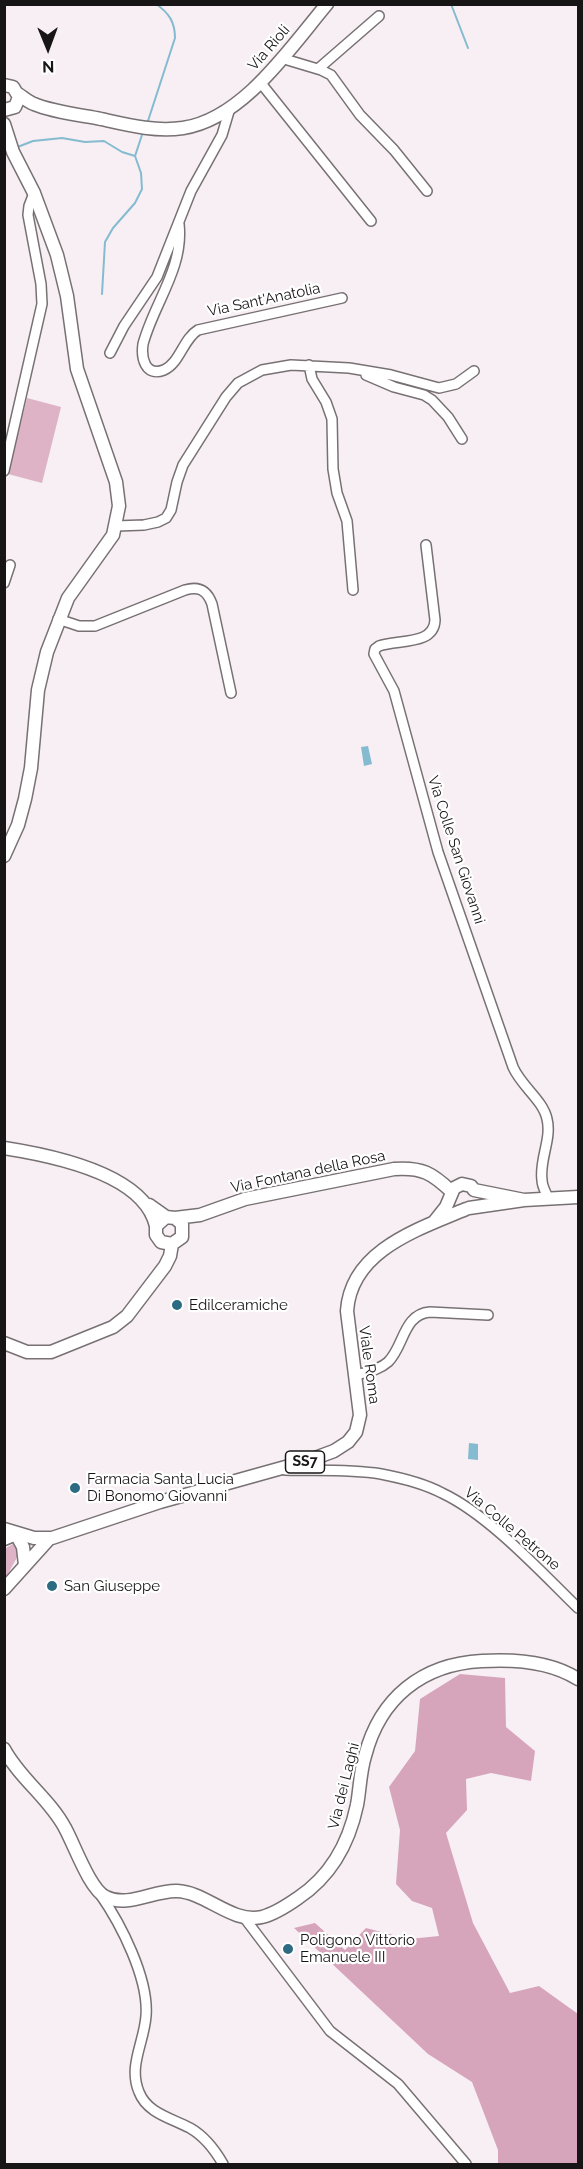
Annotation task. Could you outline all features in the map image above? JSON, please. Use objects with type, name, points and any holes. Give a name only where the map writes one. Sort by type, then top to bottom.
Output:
[{"type":"main road","name":"Via Rioli","points":[[33,104],[137,127],[160,129],[189,127],[218,117],[260,82],[327,4]]},
{"type":"main road","points":[[4,85],[13,87],[18,94],[33,104]]},
{"type":"main road","points":[[4,856],[18,825],[25,799],[31,768],[40,677],[58,619],[71,593],[105,549],[116,526],[119,506],[116,482],[78,374],[63,278],[49,229],[17,161],[5,126],[10,108],[18,101],[18,94]]},
{"type":"main road","points":[[10,108],[33,104]]},
{"type":"main road","points":[[4,1148],[47,1155],[83,1165],[113,1180],[145,1203],[182,1224],[163,1256],[157,1274],[127,1316],[108,1330],[45,1353],[27,1352],[4,1342]]},
{"type":"main road","name":"Via Fontana della Rosa","points":[[171,1217],[200,1215],[245,1199],[400,1168],[448,1176],[470,1187]]},
{"type":"main road","points":[[429,1172],[451,1193],[455,1206],[468,1209],[475,1202],[470,1187],[458,1186],[451,1193],[446,1207],[433,1223]]},
{"type":"main road","name":"Viale Roma","points":[[470,1187],[525,1200]]},
{"type":"main road","name":"Viale Roma","points":[[8,1534],[49,1539],[168,1499],[276,1470],[334,1451],[351,1438],[357,1429],[360,1415],[347,1311],[352,1287],[365,1268],[386,1248],[417,1229],[468,1209],[525,1200],[579,1197]]},
{"type":"main road","points":[[145,1203],[154,1218],[156,1235],[172,1241]]},
{"type":"main road","points":[[172,1241],[200,1215]]},
{"type":"main road","points":[[156,1226],[171,1217]]},
{"type":"main road","points":[[8,1534],[23,1546],[25,1565]]},
{"type":"main road","points":[[4,1589],[49,1539]]},
{"type":"main road","name":"Via dei Laghi","points":[[98,1891],[107,1898],[123,1900],[161,1892],[183,1892],[198,1896],[243,1916],[257,1918],[267,1916],[300,1897],[327,1874],[351,1827],[364,1758],[372,1736],[387,1708],[412,1683],[445,1666],[490,1660],[545,1665],[579,1678]]},
{"type":"main road","points":[[4,1749],[16,1768],[58,1816],[98,1891]]},
{"type":"street","points":[[318,69],[379,16]]},
{"type":"street","points":[[281,58],[318,69],[335,79],[360,115],[398,154],[427,191]]},
{"type":"street","points":[[260,82],[371,221]]},
{"type":"street","name":"Via Sant'Anatolia","points":[[110,353],[124,326],[157,277],[194,186],[222,135],[230,108]]},
{"type":"street","points":[[4,471],[42,304],[41,284],[28,215],[34,193]]},
{"type":"street","name":"Via Sant'Anatolia","points":[[179,224],[180,243],[177,258],[143,344],[142,358],[150,370],[157,371],[167,368],[192,334],[200,330],[342,298]]},
{"type":"street","points":[[116,526],[158,522],[168,516],[183,465],[226,397],[238,383],[271,367],[309,365],[376,372],[439,388],[456,384],[474,371]]},
{"type":"street","points":[[309,365],[312,379],[326,402],[332,419],[333,470],[337,493],[347,521],[353,590]]},
{"type":"street","points":[[323,366],[370,376],[394,387],[429,398],[444,412],[462,439]]},
{"type":"street","name":"Via Colle San Giovanni","points":[[426,545],[435,620],[434,629],[431,634],[424,637],[382,645],[375,649],[374,654],[394,691],[438,852],[514,1070],[546,1117],[547,1132],[541,1176],[548,1198]]},
{"type":"street","points":[[4,583],[10,565]]},
{"type":"street","points":[[58,619],[79,626],[95,626],[188,589],[202,590],[211,601],[231,693]]},
{"type":"street","points":[[356,1375],[375,1370],[388,1362],[414,1319],[421,1313],[488,1315]]},
{"type":"street","name":"Via Colle Petrone","points":[[276,1470],[374,1473],[408,1480],[443,1493],[496,1532],[579,1608]]},
{"type":"street","points":[[98,1891],[121,1926],[144,1991],[146,2019],[135,2065],[136,2083],[140,2094],[151,2109],[200,2135],[223,2164]]},
{"type":"street","points":[[243,1916],[330,2031],[398,2084],[466,2164]]},
{"type":"shaded area","points":[[27,398],[61,407],[42,483],[8,474]]},
{"type":"shaded area","points":[[13,1544],[20,1552],[5,1579],[6,1548]]},
{"type":"shaded area","points":[[460,1674],[505,1678],[506,1727],[535,1751],[531,1781],[491,1773],[466,1779],[467,1810],[446,1833],[473,1923],[510,1993],[539,1986],[578,2014],[578,2164],[498,2164],[498,2150],[472,2082],[428,2054],[294,1928],[315,1923],[345,1950],[366,1928],[409,1939],[439,1936],[432,1908],[412,1901],[396,1884],[400,1830],[389,1787],[415,1751],[420,1699]]},
{"type":"water","points":[[368,746],[372,764],[364,766],[361,747]]},
{"type":"water","points":[[469,1443],[478,1444],[478,1460],[468,1459]]},
{"type":"waterway","points":[[147,124],[175,38],[170,18],[156,4]]},
{"type":"waterway","points":[[451,4],[468,48]]},
{"type":"waterway","points":[[102,294],[105,242],[113,228],[135,203],[142,189],[141,173],[135,156],[143,132]]},
{"type":"waterway","points":[[15,148],[33,141],[62,138],[85,142],[104,141],[122,152],[135,156]]},
{"type":"place","name":"Edilceramiche","points":[[177,1305]]},
{"type":"place","name":"Farmacia Santa Lucia Di Bonomo Giovanni","points":[[75,1488]]},
{"type":"place","name":"San Giuseppe","points":[[52,1586]]},
{"type":"place","name":"Poligono Vittorio Emanuele III","points":[[288,1949]]}]
